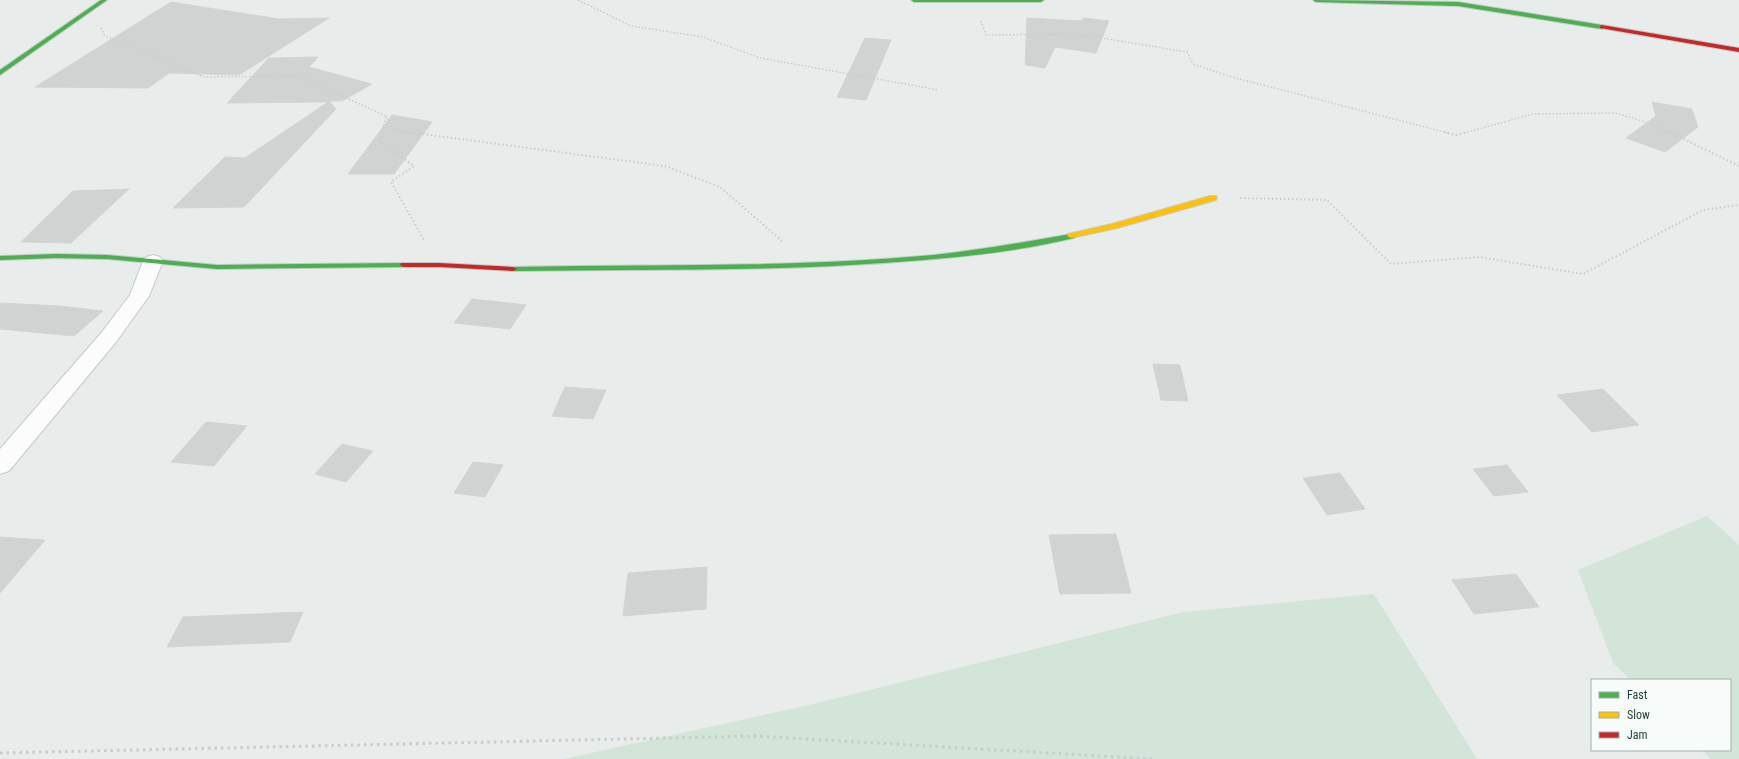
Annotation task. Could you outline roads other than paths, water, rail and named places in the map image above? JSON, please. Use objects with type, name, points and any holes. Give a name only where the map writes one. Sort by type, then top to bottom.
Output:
[{"type":"street","points":[[0,73],[104,0]]},
{"type":"street","points":[[914,0],[1041,0]]},
{"type":"street","points":[[1316,0],[1458,4],[1739,50]]},
{"type":"street","points":[[0,258],[56,256],[153,261],[217,267],[439,265],[503,269],[619,266],[782,265],[901,260],[992,250],[1064,237],[1114,226],[1213,198]]},
{"type":"street","points":[[0,465],[109,337],[139,296],[153,261]]}]
